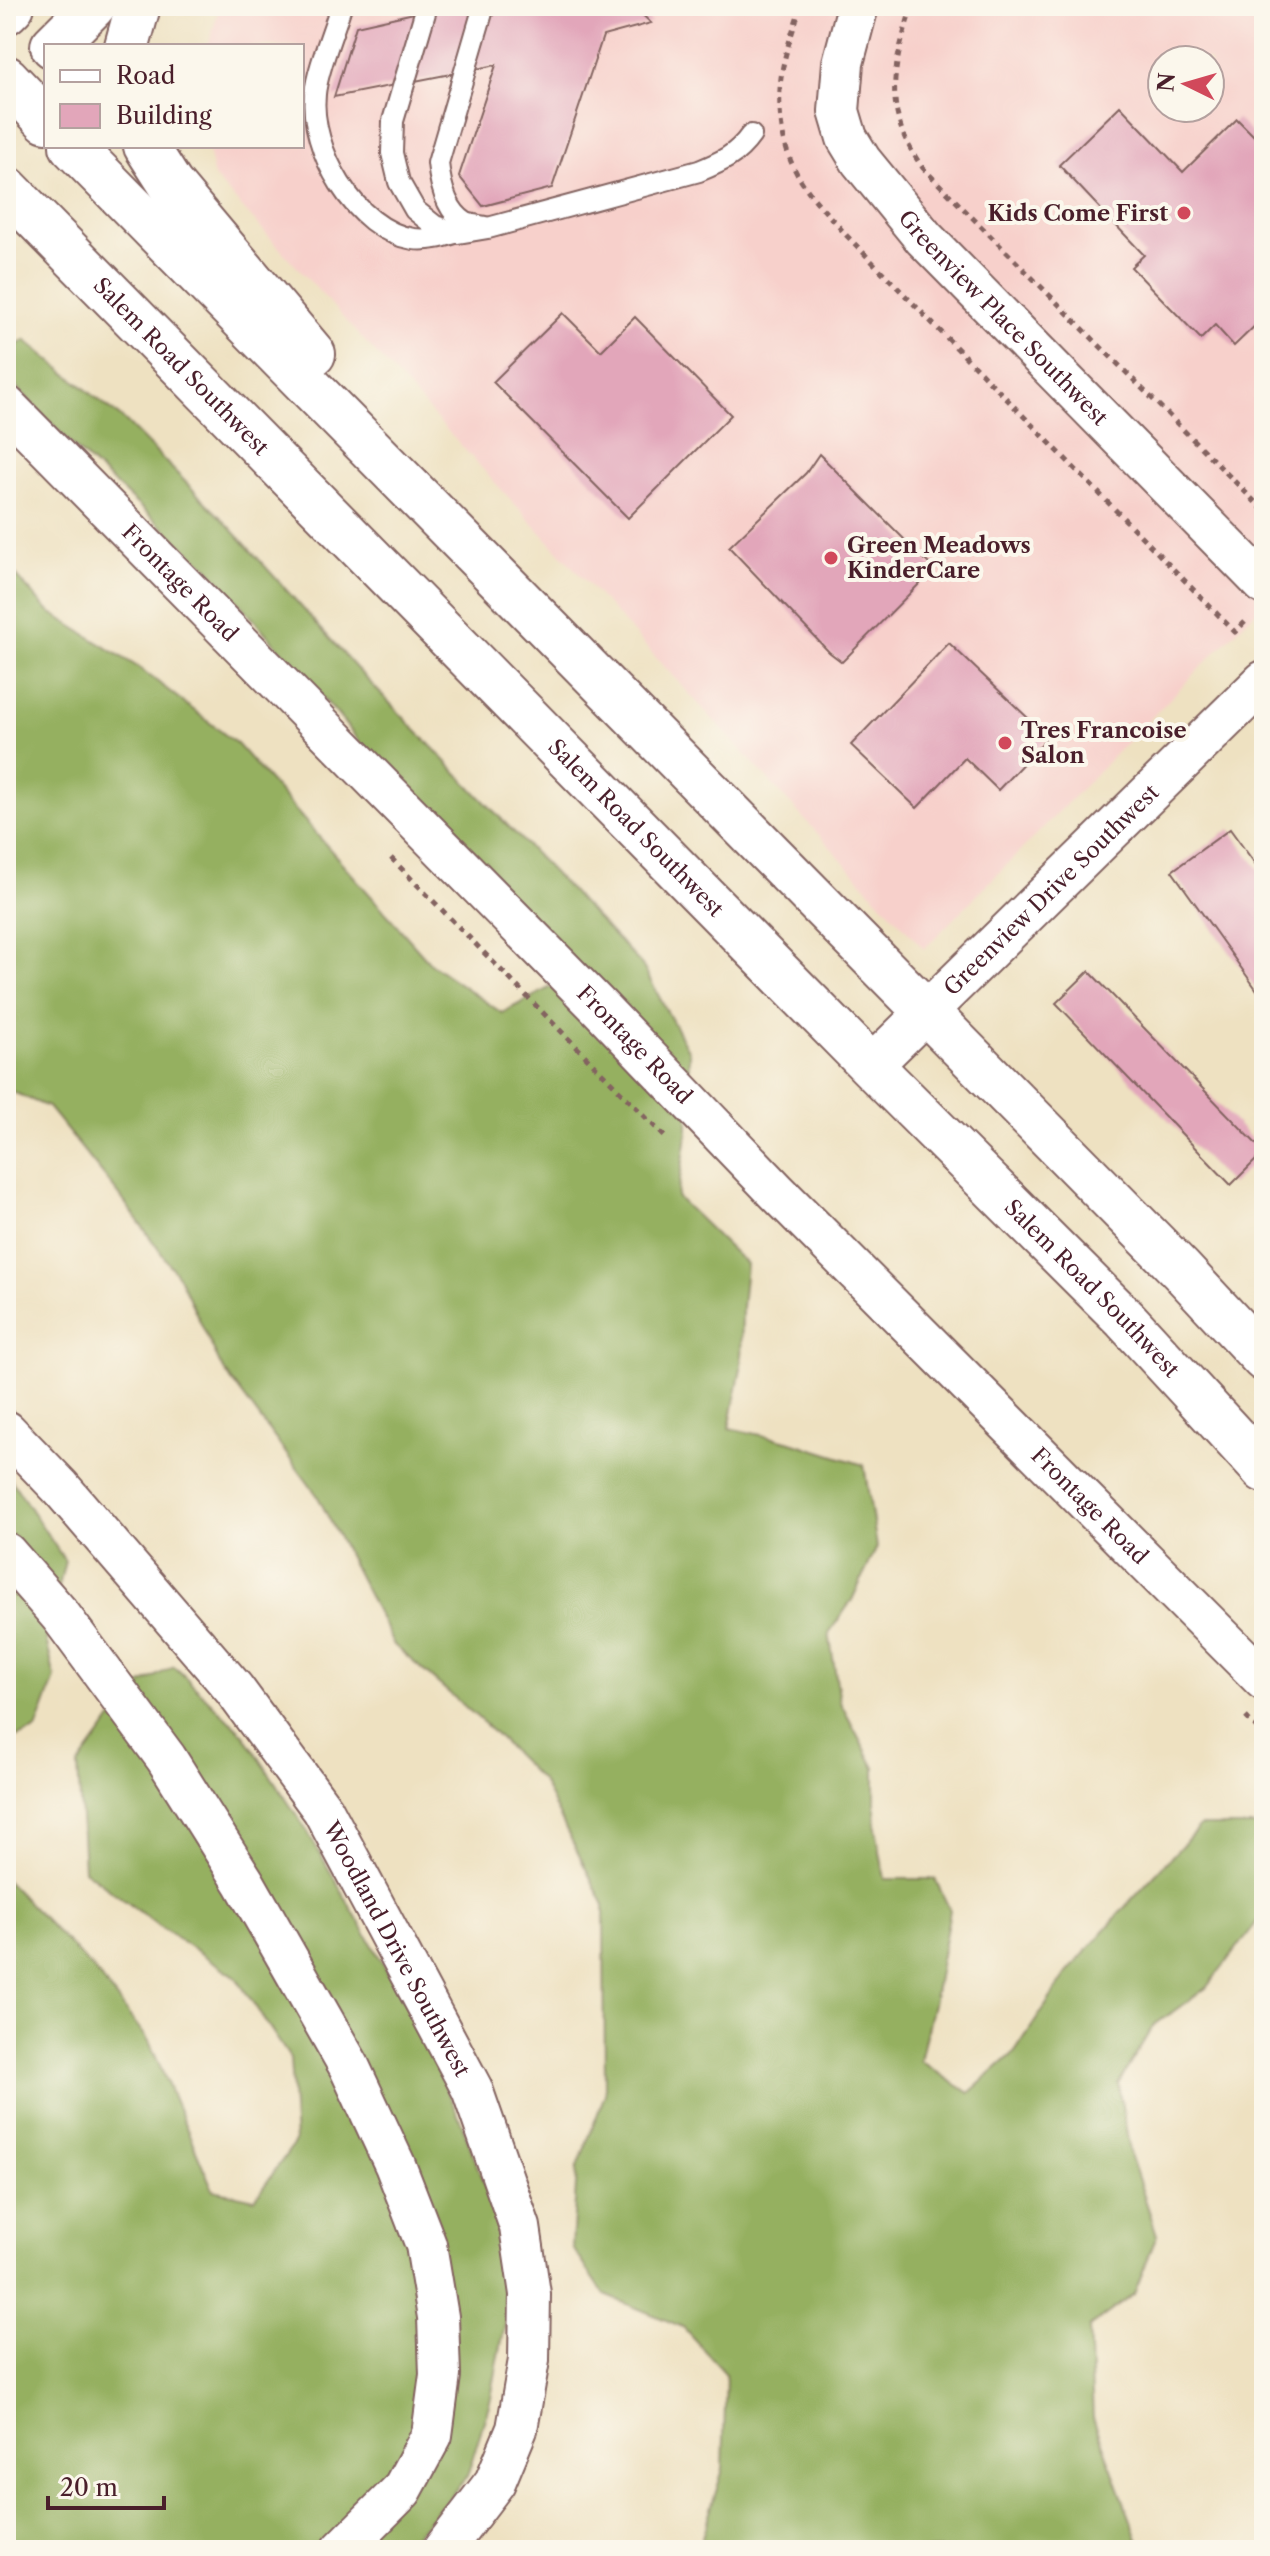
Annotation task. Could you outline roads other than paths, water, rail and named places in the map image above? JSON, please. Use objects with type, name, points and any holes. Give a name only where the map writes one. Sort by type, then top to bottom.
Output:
[{"type":"main road","points":[[6,12],[12,6]]},
{"type":"main road","points":[[55,44],[93,6]]},
{"type":"main road","points":[[128,44],[138,6]]},
{"type":"main road","points":[[44,55],[8,84],[44,118]]},
{"type":"main road","points":[[74,148],[1181,1270],[1264,1359]]},
{"type":"main road","points":[[147,148],[171,185],[520,601]]},
{"type":"main road","name":"Salem Road Southwest","points":[[6,188],[871,1066],[1125,1319],[1264,1470]]},
{"type":"street","name":"Greenview Place Southwest","points":[[858,6],[843,63],[839,111],[847,138],[861,161],[924,238],[1264,584]]},
{"type":"street","name":"Frontage Road","points":[[6,406],[600,1008],[776,1191],[1264,1680]]},
{"type":"street","name":"Greenview Drive Southwest","points":[[871,1066],[1264,681]]},
{"type":"street","name":"Woodland Drive Southwest","points":[[6,1431],[61,1488],[234,1689],[323,1810],[472,2089],[520,2227],[530,2294],[529,2360],[517,2429],[495,2482],[443,2550]]},
{"type":"street","points":[[6,1553],[60,1615],[166,1758],[244,1882],[349,2066],[395,2165],[426,2245],[438,2317],[440,2375],[432,2435],[402,2490],[342,2550]]},
{"type":"lane","points":[[341,6],[315,92],[315,118],[323,151],[354,202],[375,222],[394,233],[414,239],[433,239],[488,228],[699,171],[740,151],[751,135]]},
{"type":"lane","points":[[427,6],[393,121],[392,153],[399,182],[415,210],[435,226],[458,233]]},
{"type":"lane","points":[[484,6],[438,163],[440,187],[452,207],[465,222],[488,228]]},
{"type":"place","name":"Kids Come First","points":[[1184,213]]},
{"type":"place","name":"Green Meadows KinderCare","points":[[831,558]]},
{"type":"place","name":"Tres Francoise Salon","points":[[1005,743]]}]
